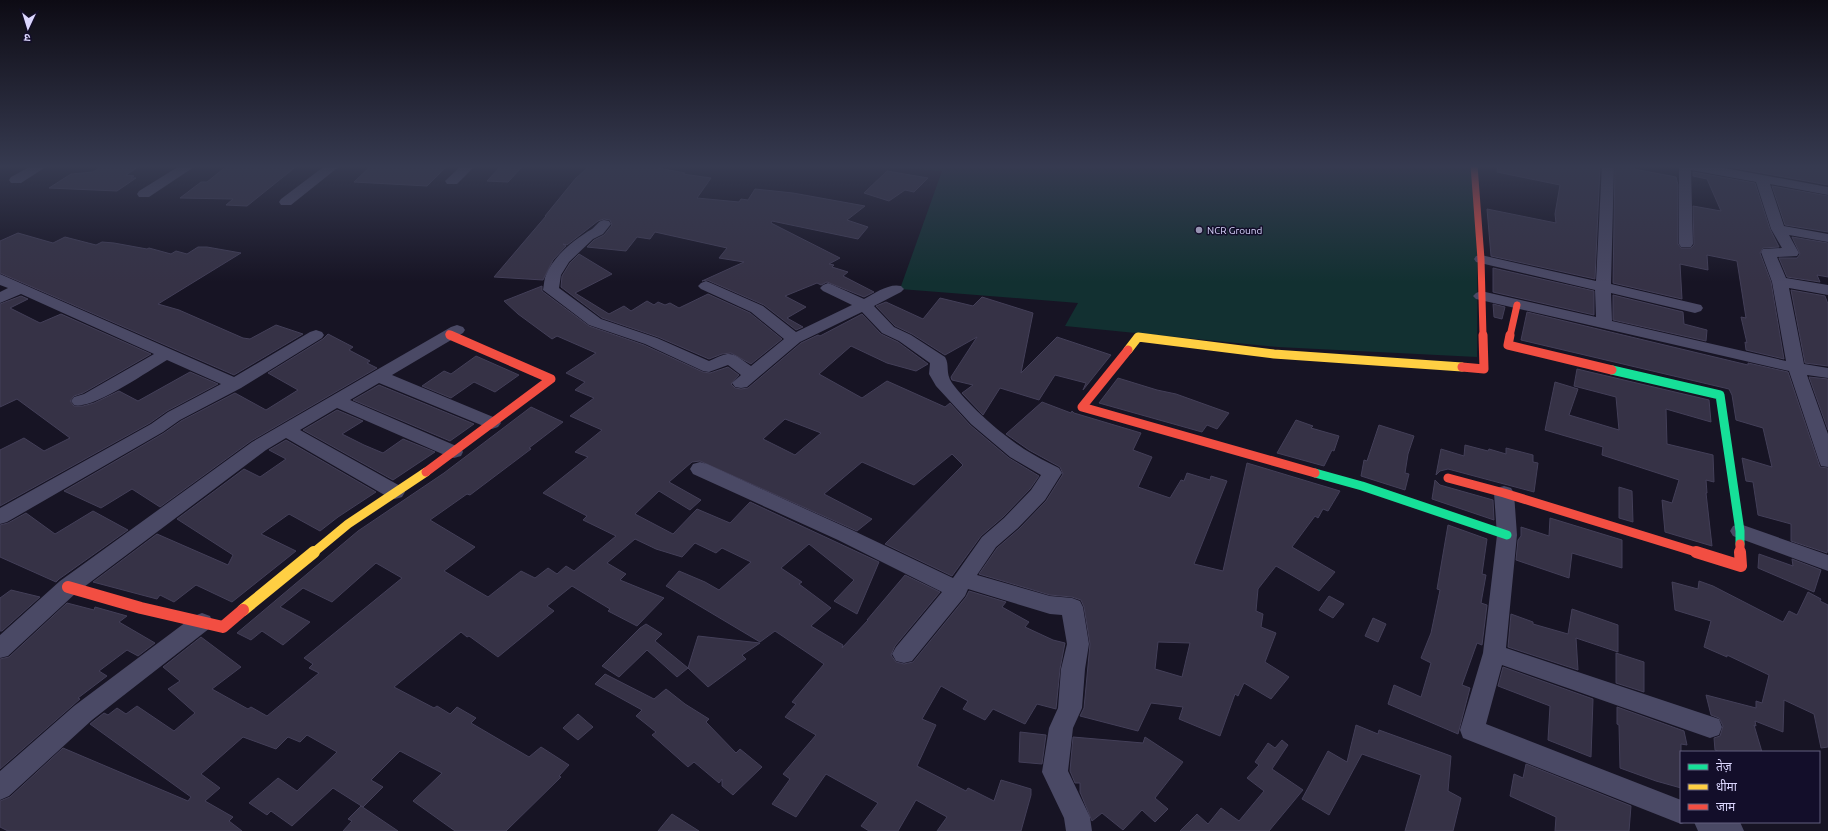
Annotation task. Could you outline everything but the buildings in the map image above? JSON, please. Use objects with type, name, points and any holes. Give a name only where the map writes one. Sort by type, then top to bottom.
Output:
[{"type":"street","points":[[1477,204],[1481,258],[1484,369],[1274,354],[1138,337],[1082,407],[1362,486],[1507,535]]},
{"type":"street","points":[[1604,325],[1603,287],[1606,204]]},
{"type":"street","points":[[1685,204],[1686,244]]},
{"type":"street","points":[[1770,204],[1778,229],[1792,253],[1768,252],[1780,282],[1796,368],[1828,461]]},
{"type":"street","points":[[604,224],[598,231],[588,236],[564,259],[553,275],[551,290],[595,322],[651,341],[709,367],[729,358],[747,379],[794,339],[896,289]]},
{"type":"street","points":[[1778,229],[1828,238]]},
{"type":"street","points":[[1481,258],[1695,308]]},
{"type":"street","points":[[0,279],[235,384]]},
{"type":"street","points":[[1780,282],[1828,290]]},
{"type":"street","points":[[706,286],[757,309],[775,322],[794,339]]},
{"type":"street","points":[[0,298],[21,288]]},
{"type":"street","points":[[828,288],[865,305],[888,330],[905,338],[939,361],[938,374],[944,386],[977,420],[1016,453],[1052,473],[1038,495],[989,542],[960,584],[904,654]]},
{"type":"street","points":[[1481,296],[1796,368],[1828,373]]},
{"type":"street","points":[[1448,478],[1504,493],[1741,566],[1740,530],[1720,395],[1508,345],[1518,305]]},
{"type":"street","points":[[1,647],[68,587],[259,446],[453,332],[551,379],[435,466],[348,524],[223,627],[141,608],[68,587]]},
{"type":"street","points":[[0,517],[174,416],[235,384],[316,335]]},
{"type":"street","points":[[80,401],[90,398],[165,354]]},
{"type":"street","points":[[378,376],[492,423]]},
{"type":"street","points":[[336,401],[454,452]]},
{"type":"street","points":[[286,430],[395,492]]},
{"type":"street","points":[[700,469],[844,535],[960,584],[1050,605],[1072,607],[1078,644],[1073,669],[1070,708],[1061,728],[1055,772],[1077,817],[1079,831]]},
{"type":"street","points":[[1504,493],[1507,535],[1494,653],[1472,730],[1680,812]]},
{"type":"street","points":[[1740,530],[1828,563]]},
{"type":"street","points":[[0,788],[83,713],[202,622]]},
{"type":"street","points":[[1494,653],[1710,727]]},
{"type":"street","points":[[1710,823],[1731,831]]},
{"type":"green space","name":"NCR Ground","points":[[930,204],[1478,204],[1477,357],[1278,347],[1065,326],[1078,303],[900,289]]},
{"type":"traffic: fast","points":[[1612,370],[1720,395],[1740,531],[1740,544]]},
{"type":"traffic: fast","points":[[1315,473],[1362,486],[1507,535]]},
{"type":"traffic: slow","points":[[1128,350],[1138,337],[1274,354],[1462,367]]},
{"type":"traffic: slow","points":[[243,610],[348,524],[426,472]]},
{"type":"traffic: jam","points":[[1462,367],[1484,369],[1481,259],[1477,204]]},
{"type":"traffic: jam","points":[[1517,305],[1508,345],[1612,370]]},
{"type":"traffic: jam","points":[[426,472],[551,379],[449,334]]},
{"type":"traffic: jam","points":[[1128,350],[1082,407],[1315,473]]},
{"type":"traffic: jam","points":[[1448,478],[1504,493],[1741,566],[1740,544]]},
{"type":"traffic: jam","points":[[68,587],[141,608],[223,627],[243,610]]},
{"type":"place","name":"NCR Ground","points":[[1199,230]]}]
